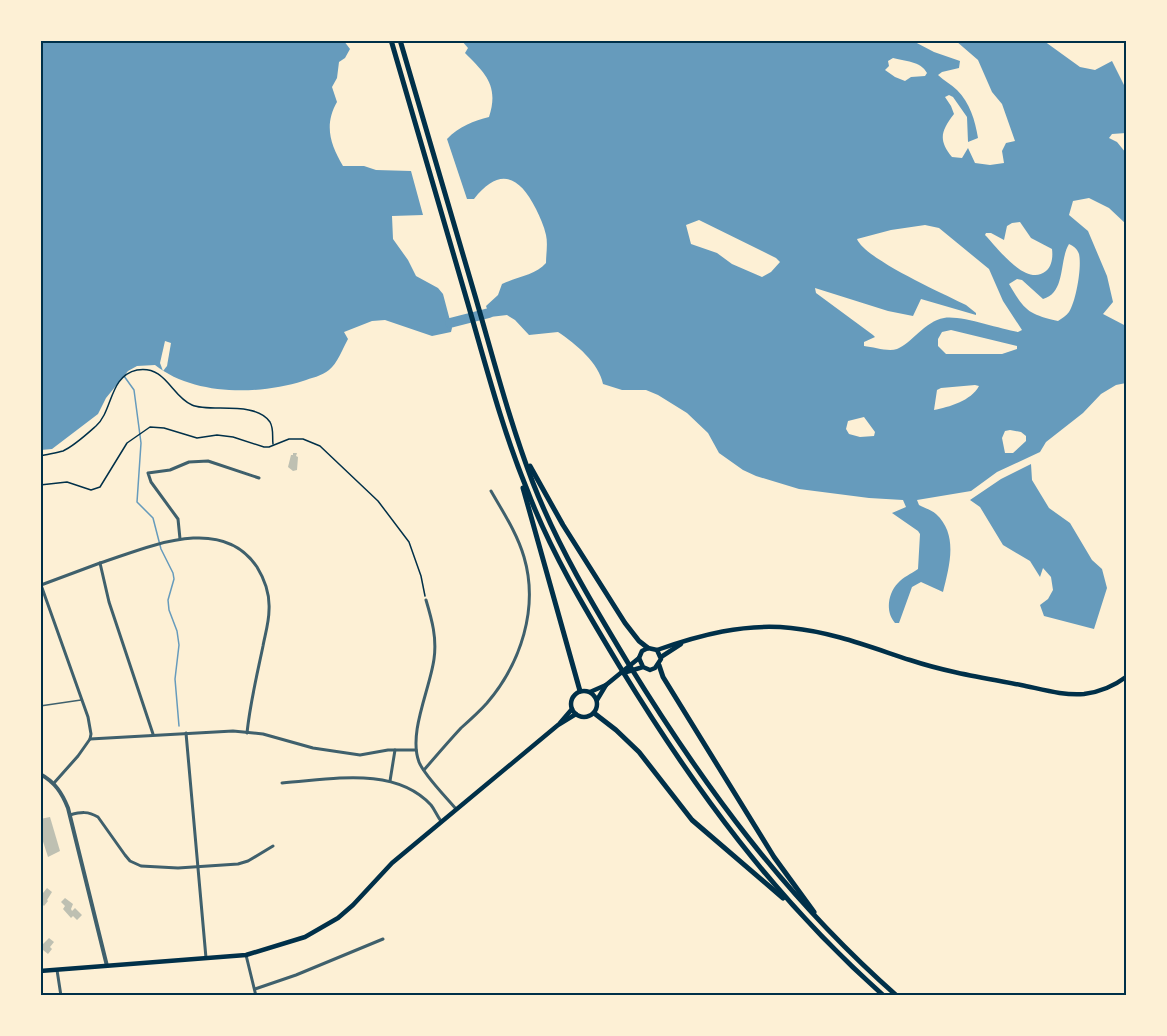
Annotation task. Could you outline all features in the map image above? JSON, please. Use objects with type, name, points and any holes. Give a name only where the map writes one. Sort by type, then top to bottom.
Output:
[{"type":"highway","points":[[391,40],[467,302],[516,460],[580,691]]},
{"type":"highway","points":[[400,40],[523,454],[543,508],[568,560],[689,760],[733,821],[780,878],[824,926],[897,996]]},
{"type":"highway","points":[[523,454],[559,518],[625,623],[648,648]]},
{"type":"highway","points":[[516,460],[554,552],[669,745],[710,804],[792,905],[884,996]]},
{"type":"highway","points":[[659,665],[663,677],[774,857],[824,926]]},
{"type":"highway","points":[[594,713],[639,752],[692,820],[792,905]]},
{"type":"main road","points":[[558,725],[572,709],[573,697],[580,691],[590,692],[606,685],[639,658],[642,651],[648,648],[657,650],[739,628],[778,627],[813,630],[949,671],[1068,693],[1094,692],[1126,677]]},
{"type":"main road","points":[[623,673],[643,667],[650,670],[659,665],[661,657],[683,643]]},
{"type":"main road","points":[[657,650],[661,657]]},
{"type":"main road","points":[[639,658],[643,667]]},
{"type":"main road","points":[[572,709],[583,717],[594,713],[597,700],[606,685]]},
{"type":"main road","points":[[590,692],[597,700]]},
{"type":"main road","points":[[40,972],[246,955],[305,937],[338,918],[392,863],[441,821],[558,725],[576,714]]},
{"type":"street","points":[[180,539],[178,519],[147,473],[170,470],[189,462],[208,461],[259,478]]},
{"type":"street","points":[[424,770],[487,703],[501,684],[517,654],[527,624],[529,583],[524,557],[491,490]]},
{"type":"street","points":[[54,783],[90,739],[90,723],[41,584],[168,541],[207,539],[233,545],[251,559],[267,587],[269,615],[247,733]]},
{"type":"street","points":[[100,563],[109,602],[153,735]]},
{"type":"street","points":[[426,600],[434,625],[435,655],[419,725],[416,750],[420,765],[456,809]]},
{"type":"street","points":[[90,739],[186,733],[247,733],[263,734],[305,745],[360,755],[395,750],[416,750]]},
{"type":"street","points":[[186,733],[206,959]]},
{"type":"street","points":[[390,781],[395,750]]},
{"type":"street","points":[[40,774],[54,783],[64,798],[70,815],[107,966]]},
{"type":"street","points":[[282,783],[372,778],[390,781],[425,800],[441,821]]},
{"type":"street","points":[[70,815],[84,812],[98,817],[130,861],[141,866],[198,867],[243,862],[273,846]]},
{"type":"street","points":[[255,989],[383,939]]},
{"type":"street","points":[[246,955],[256,996]]},
{"type":"street","points":[[57,970],[60,996]]},
{"type":"lane","points":[[40,706],[82,700]]},
{"type":"path","points":[[40,456],[63,450],[95,427],[105,414],[115,387],[137,370],[159,374],[171,384],[180,399],[195,407],[230,407],[255,413],[269,420],[273,430],[274,445]]},
{"type":"path","points":[[40,485],[67,482],[91,490],[100,487],[127,443],[150,427],[164,428],[197,438],[217,435],[233,437],[257,446],[269,447],[289,439],[303,439],[320,446],[378,501],[409,542],[421,576],[426,600]]},
{"type":"water","points":[[41,41],[344,41],[350,49],[345,58],[339,62],[337,78],[332,87],[337,102],[330,127],[332,142],[343,166],[411,171],[423,215],[392,216],[393,239],[416,276],[438,288],[443,294],[452,328],[451,332],[432,336],[385,320],[372,321],[344,332],[348,339],[335,364],[326,372],[286,386],[267,389],[227,390],[207,387],[188,383],[155,365],[137,366],[128,371],[106,398],[98,414],[52,449],[41,450]]},
{"type":"water","points":[[462,41],[913,41],[934,52],[960,61],[959,68],[938,75],[957,90],[969,106],[978,138],[968,142],[967,117],[953,97],[949,95],[945,97],[954,114],[946,126],[943,140],[952,157],[962,158],[968,148],[975,163],[990,165],[1004,163],[1002,151],[1006,143],[1015,141],[1002,104],[992,92],[978,60],[956,41],[1044,41],[1080,67],[1095,70],[1112,61],[1126,89],[1126,133],[1112,134],[1109,138],[1117,142],[1126,153],[1126,224],[1109,208],[1089,198],[1073,201],[1069,215],[1088,231],[1107,276],[1113,302],[1103,314],[1126,326],[1126,383],[1116,385],[1101,394],[1083,413],[1046,442],[1040,452],[997,472],[971,491],[917,500],[919,505],[936,514],[948,532],[950,552],[948,572],[943,592],[921,582],[912,587],[899,623],[895,623],[889,608],[892,592],[900,581],[918,569],[920,534],[892,513],[906,507],[903,500],[799,489],[756,476],[719,453],[708,433],[687,413],[658,395],[646,390],[622,390],[603,384],[592,361],[558,332],[529,335],[507,315],[490,317],[486,306],[498,295],[502,284],[531,273],[546,263],[547,238],[536,209],[516,182],[500,179],[492,182],[474,199],[467,199],[447,139],[462,127],[489,117],[492,106],[489,81],[465,53],[468,48]],"holes":[[[893,58],[917,64],[927,73],[925,76],[911,77],[905,81],[885,70],[889,66],[888,61]],[[699,220],[780,262],[771,272],[762,277],[732,264],[717,253],[691,244],[686,225]],[[1020,222],[1031,238],[1052,249],[1052,261],[1046,271],[1038,275],[1021,270],[1004,256],[985,235],[991,233],[1004,240],[1007,226]],[[925,225],[939,228],[989,269],[1003,301],[1022,330],[1018,332],[970,320],[944,318],[931,323],[897,349],[885,350],[864,346],[864,342],[875,337],[816,293],[815,288],[888,311],[913,316],[921,299],[976,315],[976,313],[966,305],[889,266],[863,247],[857,239],[891,230]],[[1069,244],[1079,254],[1079,275],[1072,307],[1058,321],[1028,310],[1009,284],[1017,279],[1022,280],[1043,299],[1055,290]],[[951,330],[1017,346],[1017,349],[1002,354],[946,354],[938,346],[938,339],[942,332]],[[979,386],[971,396],[953,405],[934,410],[937,390],[941,388]],[[864,417],[875,432],[874,436],[860,437],[849,434],[846,429],[848,421]],[[1005,431],[1021,432],[1026,436],[1026,441],[1013,453],[1005,453],[1002,438]]]},
{"type":"water","points":[[1031,464],[1032,480],[1049,508],[1070,523],[1092,560],[1102,569],[1107,588],[1094,629],[1044,616],[1040,605],[1048,599],[1053,590],[1051,577],[1043,568],[1040,577],[1030,561],[1003,545],[980,507],[970,500],[1001,479]]},
{"type":"pier","points":[[165,341],[171,343],[167,366],[163,371],[160,363]]},
{"type":"building","points":[[293,453],[297,453],[298,457],[297,470],[293,471],[288,467]]},
{"type":"building","points":[[50,817],[60,851],[48,857],[40,832],[40,819]]},
{"type":"building","points":[[47,888],[52,892],[44,906],[42,904],[40,906],[40,891],[43,893]]},
{"type":"building","points":[[65,898],[73,904],[72,911],[75,908],[82,915],[77,920],[73,916],[71,918],[63,909],[65,906],[61,902]]},
{"type":"building","points":[[49,938],[54,942],[50,947],[52,949],[48,954],[43,950],[40,953],[40,943],[42,945]]},
{"type":"waterway","points":[[450,323],[489,313]]},
{"type":"waterway","points":[[124,376],[134,390],[141,443],[137,502],[153,518],[161,549],[174,579],[168,600],[179,645],[175,679],[179,726]]}]
